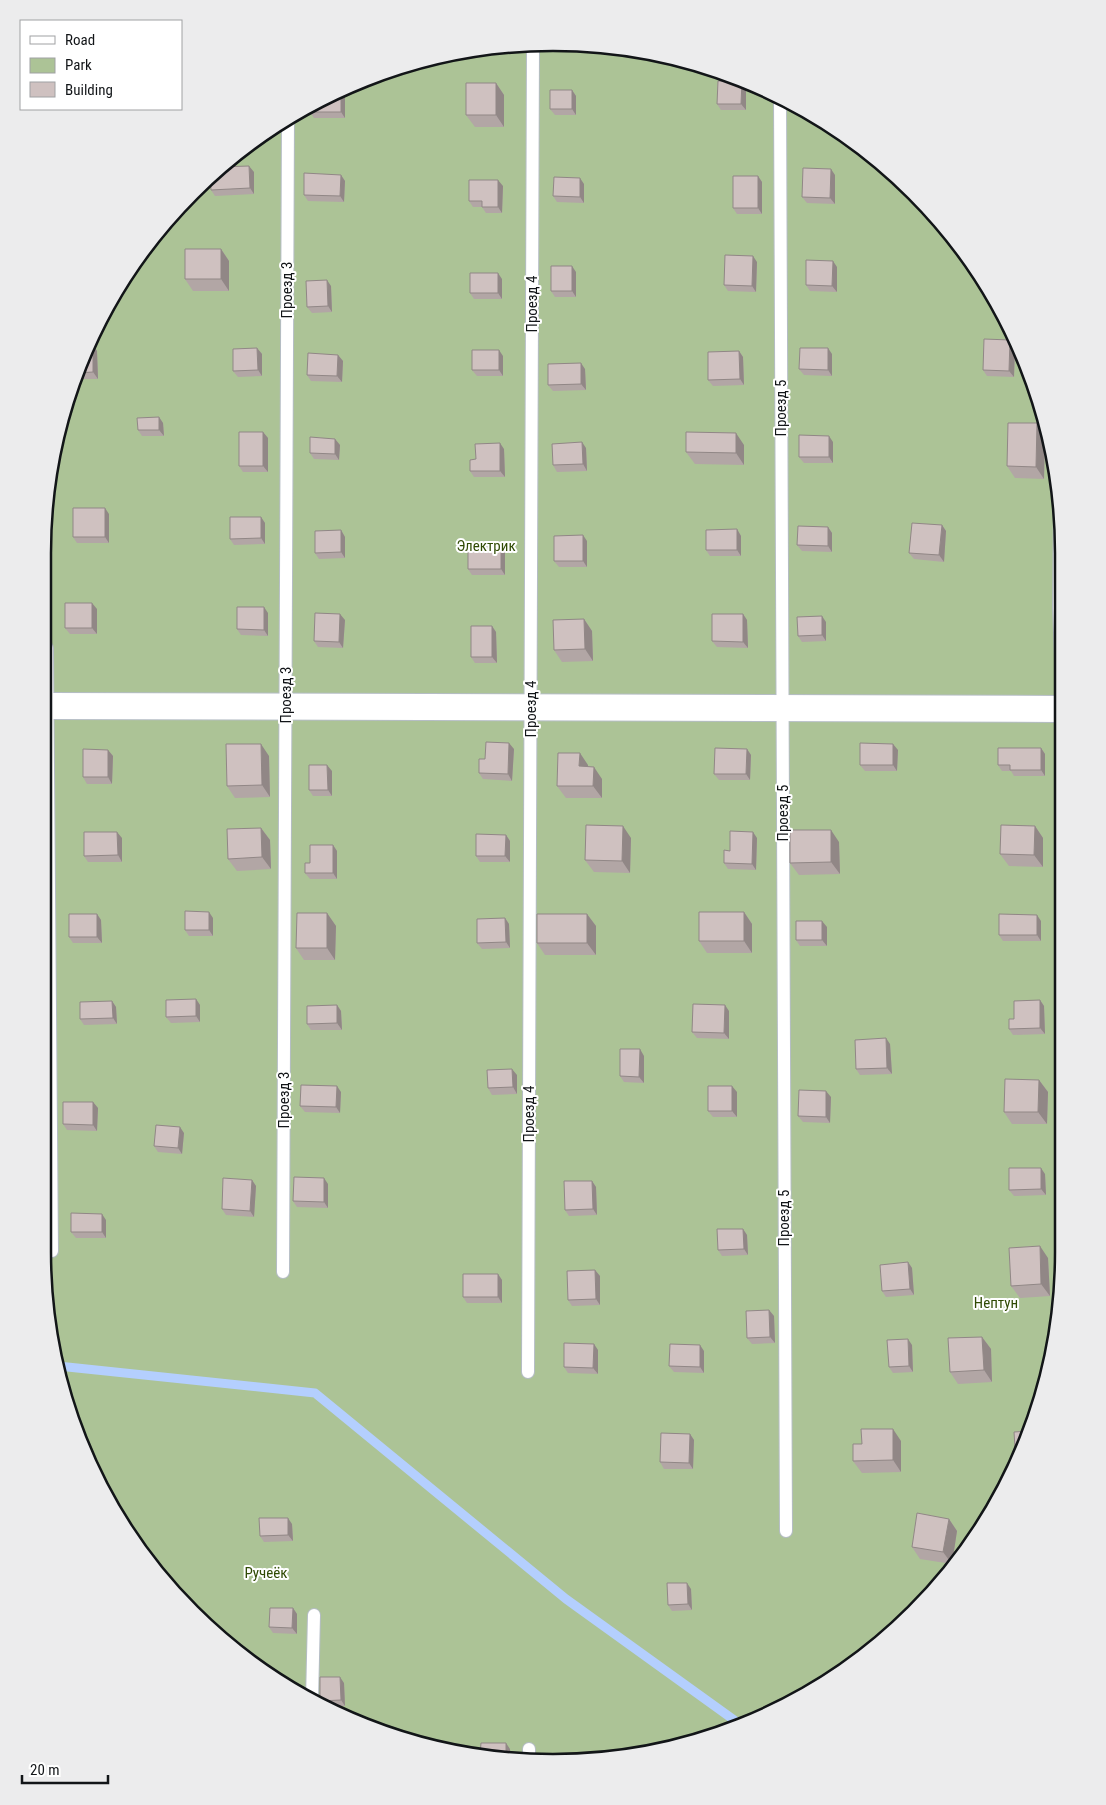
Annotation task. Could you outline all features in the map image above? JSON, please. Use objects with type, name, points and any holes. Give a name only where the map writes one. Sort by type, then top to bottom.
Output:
[{"type":"street","points":[[51,706],[1055,709]]},
{"type":"lane","name":"Проезд 4","points":[[528,1372],[533,52]]},
{"type":"lane","name":"Проезд 5","points":[[780,106],[786,1531]]},
{"type":"lane","name":"Проезд 3","points":[[283,1272],[288,127]]},
{"type":"lane","points":[[51,1141],[52,1250]]},
{"type":"lane","points":[[312,1692],[314,1616]]},
{"type":"green space","name":"Электрик","points":[[520,52],[586,52],[618,56],[683,68],[714,78],[745,89],[804,118],[858,155],[908,198],[930,222],[970,274],[988,302],[1017,361],[1038,423],[1050,488],[1054,520],[1055,553],[1054,1285],[1045,1350],[1038,1382],[1017,1444],[988,1503],[970,1531],[930,1583],[884,1629],[832,1669],[804,1687],[745,1716],[683,1737],[651,1744],[586,1753],[520,1753],[455,1744],[423,1737],[361,1716],[302,1687],[248,1650],[198,1607],[176,1583],[136,1531],[118,1503],[103,1474],[89,1444],[68,1382],[52,1285],[51,1252],[52,520],[61,455],[68,423],[89,361],[118,302],[136,274],[176,222],[198,198],[248,155],[302,118],[331,103],[361,89],[423,68],[455,61]]},
{"type":"building","points":[[718,81],[742,88],[741,104],[717,104]]},
{"type":"building","points":[[466,83],[496,83],[496,115],[466,115]]},
{"type":"building","points":[[550,90],[572,90],[572,109],[550,109]]},
{"type":"building","points":[[341,98],[341,112],[314,112]]},
{"type":"building","points":[[249,166],[250,188],[211,190],[211,186],[234,167]]},
{"type":"building","points":[[803,168],[831,169],[830,198],[802,197]]},
{"type":"building","points":[[304,173],[341,175],[340,196],[304,195]]},
{"type":"building","points":[[733,176],[758,176],[758,208],[733,208]]},
{"type":"building","points":[[554,177],[580,178],[580,197],[553,196]]},
{"type":"building","points":[[469,180],[498,180],[498,207],[482,207],[482,201],[469,201]]},
{"type":"building","points":[[185,249],[221,249],[221,279],[185,279]]},
{"type":"building","points":[[725,255],[753,256],[752,286],[724,285]]},
{"type":"building","points":[[806,260],[833,261],[832,286],[806,285]]},
{"type":"building","points":[[551,266],[572,266],[572,291],[551,291]]},
{"type":"building","points":[[470,273],[498,273],[498,293],[470,293]]},
{"type":"building","points":[[327,280],[328,306],[307,307],[306,281]]},
{"type":"building","points":[[984,339],[1007,340],[1010,346],[1009,371],[983,370]]},
{"type":"building","points":[[257,348],[258,370],[233,371],[233,349]]},
{"type":"building","points":[[800,348],[828,348],[828,370],[799,369]]},
{"type":"building","points":[[472,350],[499,350],[499,370],[472,370]]},
{"type":"building","points":[[739,351],[740,379],[708,380],[708,352]]},
{"type":"building","points":[[93,352],[93,372],[85,373]]},
{"type":"building","points":[[308,353],[338,355],[337,376],[307,375]]},
{"type":"building","points":[[581,363],[581,384],[548,385],[548,364]]},
{"type":"building","points":[[159,417],[159,430],[138,430],[137,418]]},
{"type":"building","points":[[1008,423],[1037,423],[1036,467],[1007,466]]},
{"type":"building","points":[[239,432],[263,432],[263,466],[239,466]]},
{"type":"building","points":[[686,432],[736,433],[736,453],[686,452]]},
{"type":"building","points":[[799,435],[829,436],[829,457],[799,457]]},
{"type":"building","points":[[310,437],[335,439],[335,454],[310,453]]},
{"type":"building","points":[[582,442],[583,464],[553,465],[552,444]]},
{"type":"building","points":[[500,443],[500,471],[470,471],[470,460],[476,459],[475,444]]},
{"type":"building","points":[[73,508],[105,508],[105,537],[73,537]]},
{"type":"building","points":[[230,517],[261,517],[261,538],[230,539]]},
{"type":"building","points":[[912,523],[942,525],[939,555],[909,553]]},
{"type":"building","points":[[798,526],[828,527],[828,546],[797,545]]},
{"type":"building","points":[[737,529],[737,550],[706,550],[706,530]]},
{"type":"building","points":[[341,530],[341,552],[315,553],[315,531]]},
{"type":"building","points":[[583,535],[583,561],[554,561],[554,536]]},
{"type":"building","points":[[468,546],[501,546],[501,569],[468,569]]},
{"type":"building","points":[[65,603],[92,603],[92,628],[65,628]]},
{"type":"building","points":[[237,607],[264,607],[264,630],[237,629]]},
{"type":"building","points":[[315,613],[340,614],[339,642],[314,641]]},
{"type":"building","points":[[712,614],[743,614],[743,642],[712,641]]},
{"type":"building","points":[[822,616],[822,635],[798,636],[797,617]]},
{"type":"building","points":[[584,619],[585,649],[554,650],[553,620]]},
{"type":"building","points":[[471,626],[492,626],[492,657],[471,657]]},
{"type":"building","points":[[486,742],[509,743],[508,774],[479,773],[479,759],[485,759]]},
{"type":"building","points":[[860,743],[893,744],[893,765],[860,765]]},
{"type":"building","points":[[226,744],[261,744],[262,785],[227,786]]},
{"type":"building","points":[[715,748],[747,749],[746,774],[714,774]]},
{"type":"building","points":[[998,748],[1041,748],[1041,770],[1010,770],[1010,765],[998,765]]},
{"type":"building","points":[[83,749],[108,750],[108,777],[83,777]]},
{"type":"building","points":[[558,753],[580,753],[579,766],[594,767],[593,786],[557,786]]},
{"type":"building","points":[[309,765],[327,765],[328,790],[309,790]]},
{"type":"building","points":[[586,825],[623,826],[622,861],[585,860]]},
{"type":"building","points":[[1001,825],[1035,826],[1034,855],[1000,854]]},
{"type":"building","points":[[261,828],[262,857],[228,859],[227,829]]},
{"type":"building","points":[[790,830],[831,830],[831,862],[790,863]]},
{"type":"building","points":[[730,831],[753,832],[752,864],[724,863],[724,850],[730,851]]},
{"type":"building","points":[[84,832],[117,832],[118,855],[84,856]]},
{"type":"building","points":[[476,834],[506,835],[505,856],[476,856]]},
{"type":"building","points":[[310,845],[333,845],[333,873],[305,873],[305,863],[310,863]]},
{"type":"building","points":[[185,911],[209,912],[209,930],[185,930]]},
{"type":"building","points":[[699,912],[744,912],[744,941],[699,941]]},
{"type":"building","points":[[297,913],[327,913],[327,948],[296,948]]},
{"type":"building","points":[[69,914],[97,914],[97,937],[69,937]]},
{"type":"building","points":[[537,914],[587,914],[587,943],[537,943]]},
{"type":"building","points":[[999,914],[1037,915],[1037,935],[999,935]]},
{"type":"building","points":[[505,918],[506,942],[477,943],[477,919]]},
{"type":"building","points":[[796,921],[822,921],[822,940],[796,940]]},
{"type":"building","points":[[196,999],[196,1016],[166,1017],[166,1000]]},
{"type":"building","points":[[1040,1000],[1040,1028],[1009,1029],[1009,1019],[1014,1019],[1014,1001]]},
{"type":"building","points":[[112,1001],[113,1018],[80,1019],[80,1002]]},
{"type":"building","points":[[693,1004],[725,1005],[724,1033],[692,1032]]},
{"type":"building","points":[[337,1005],[337,1023],[307,1024],[307,1006]]},
{"type":"building","points":[[886,1038],[887,1068],[856,1069],[855,1040]]},
{"type":"building","points":[[620,1049],[640,1049],[639,1077],[620,1076]]},
{"type":"building","points":[[512,1069],[513,1087],[488,1088],[487,1070]]},
{"type":"building","points":[[1005,1079],[1039,1080],[1038,1112],[1004,1112]]},
{"type":"building","points":[[301,1085],[337,1086],[336,1107],[300,1106]]},
{"type":"building","points":[[708,1086],[732,1086],[732,1111],[708,1111]]},
{"type":"building","points":[[799,1090],[826,1091],[826,1117],[798,1116]]},
{"type":"building","points":[[63,1102],[93,1102],[93,1125],[63,1124]]},
{"type":"building","points":[[156,1125],[180,1127],[178,1148],[154,1146]]},
{"type":"building","points":[[1009,1168],[1041,1168],[1041,1189],[1009,1190]]},
{"type":"building","points":[[294,1177],[324,1178],[324,1202],[293,1201]]},
{"type":"building","points":[[223,1178],[252,1180],[250,1211],[222,1209]]},
{"type":"building","points":[[564,1181],[592,1181],[593,1209],[565,1210]]},
{"type":"building","points":[[71,1213],[102,1214],[102,1232],[71,1232]]},
{"type":"building","points":[[717,1229],[743,1229],[744,1249],[718,1250]]},
{"type":"building","points":[[1040,1246],[1041,1284],[1011,1286],[1009,1248]]},
{"type":"building","points":[[908,1262],[910,1289],[882,1291],[880,1265]]},
{"type":"building","points":[[595,1270],[596,1299],[568,1300],[567,1271]]},
{"type":"building","points":[[463,1274],[498,1274],[498,1297],[463,1297]]},
{"type":"building","points":[[769,1310],[770,1337],[747,1338],[746,1311]]},
{"type":"building","points":[[982,1337],[984,1370],[950,1372],[948,1338]]},
{"type":"building","points":[[908,1339],[909,1366],[889,1367],[887,1340]]},
{"type":"building","points":[[564,1343],[594,1344],[593,1368],[564,1367]]},
{"type":"building","points":[[670,1344],[700,1345],[700,1367],[669,1366]]},
{"type":"building","points":[[861,1429],[893,1429],[893,1460],[853,1461],[853,1444],[862,1444]]},
{"type":"building","points":[[1014,1432],[1021,1432],[1015,1448]]},
{"type":"building","points":[[661,1433],[690,1434],[689,1463],[660,1462]]},
{"type":"building","points":[[917,1513],[949,1519],[943,1552],[912,1547]]},
{"type":"building","points":[[259,1518],[288,1518],[288,1535],[260,1536]]},
{"type":"building","points":[[667,1583],[687,1583],[688,1604],[668,1605]]},
{"type":"building","points":[[270,1608],[293,1608],[292,1628],[269,1627]]},
{"type":"building","points":[[320,1677],[340,1677],[341,1700],[328,1701],[320,1696]]},
{"type":"building","points":[[481,1743],[506,1743],[506,1751],[481,1748]]},
{"type":"waterway","points":[[65,1367],[315,1393],[566,1599],[734,1720]]},
{"type":"park label","name":"Нептун","points":[[996,1303]]},
{"type":"park label","name":"Ручеёк","points":[[266,1573]]}]
